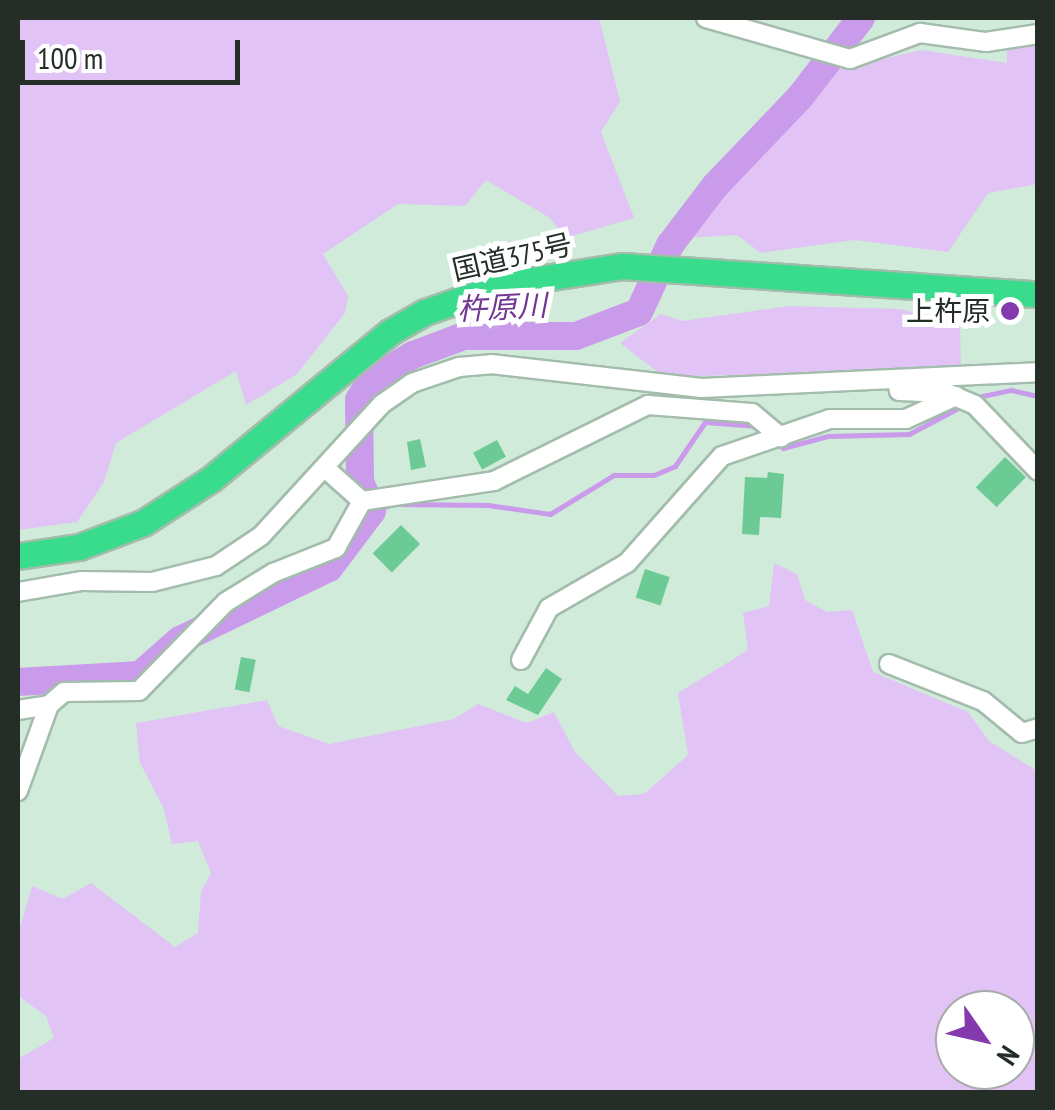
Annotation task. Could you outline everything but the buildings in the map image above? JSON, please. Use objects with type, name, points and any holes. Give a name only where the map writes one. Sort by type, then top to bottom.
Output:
[{"type":"highway","name":"国道375号","points":[[18,556],[79,546],[143,523],[211,479],[348,362],[425,312],[534,277],[622,266],[1038,294]]},
{"type":"street","points":[[706,18],[850,59],[902,36],[986,42],[1038,34]]},
{"type":"street","points":[[18,592],[82,582],[152,582],[216,566],[262,536],[382,404],[412,383],[459,366],[492,364],[702,388],[897,382],[1038,372]]},
{"type":"street","points":[[897,382],[899,390],[917,395],[965,400],[1038,472]]},
{"type":"street","points":[[521,660],[549,608],[627,563],[702,470],[736,450],[774,441],[830,419],[906,419],[965,400]]},
{"type":"street","points":[[362,501],[494,480],[648,406],[752,413],[774,441]]},
{"type":"street","points":[[325,468],[362,501]]},
{"type":"street","points":[[18,791],[50,705],[64,692],[140,691],[226,602],[273,573],[336,548],[362,501]]},
{"type":"street","points":[[890,664],[983,701],[1022,733],[1038,728]]},
{"type":"street","points":[[18,710],[50,705]]},
{"type":"shaded area","points":[[18,18],[599,18],[620,101],[601,132],[634,218],[565,238],[550,218],[486,180],[465,206],[398,204],[323,254],[348,296],[345,313],[296,375],[246,405],[236,371],[116,443],[104,482],[77,522],[18,530]]},
{"type":"shaded area","points":[[1037,41],[1037,184],[988,193],[948,252],[854,240],[761,253],[737,235],[685,238],[831,71],[921,50],[1007,63],[1007,49]]},
{"type":"shaded area","points":[[789,306],[901,309],[960,326],[961,369],[664,377],[620,343],[661,314],[682,321]]},
{"type":"shaded area","points":[[774,563],[797,574],[805,600],[827,612],[852,610],[873,672],[968,712],[989,741],[1037,771],[1037,1092],[18,1092],[18,1059],[54,1038],[46,1016],[18,996],[18,934],[32,886],[63,899],[91,883],[175,947],[198,933],[201,892],[211,873],[198,841],[172,844],[164,809],[140,763],[136,723],[267,700],[278,726],[329,744],[454,719],[478,704],[527,723],[554,712],[575,752],[618,796],[644,794],[688,755],[678,693],[748,650],[743,613],[769,606]]},
{"type":"waterway","name":"杵原川","points":[[18,682],[140,675],[180,640],[329,568],[372,511],[360,481],[359,400],[371,381],[413,355],[464,336],[576,336],[639,312],[670,245],[715,186],[800,97],[861,18]]},
{"type":"waterway","points":[[973,398],[1011,390],[1038,396]]},
{"type":"waterway","points":[[777,443],[783,448],[828,436],[909,434],[964,405]]},
{"type":"waterway","points":[[372,511],[393,504],[488,505],[550,514],[614,475],[654,475],[675,466],[705,422],[758,426]]},
{"type":"place","name":"上杵原","points":[[1010,311]]}]
